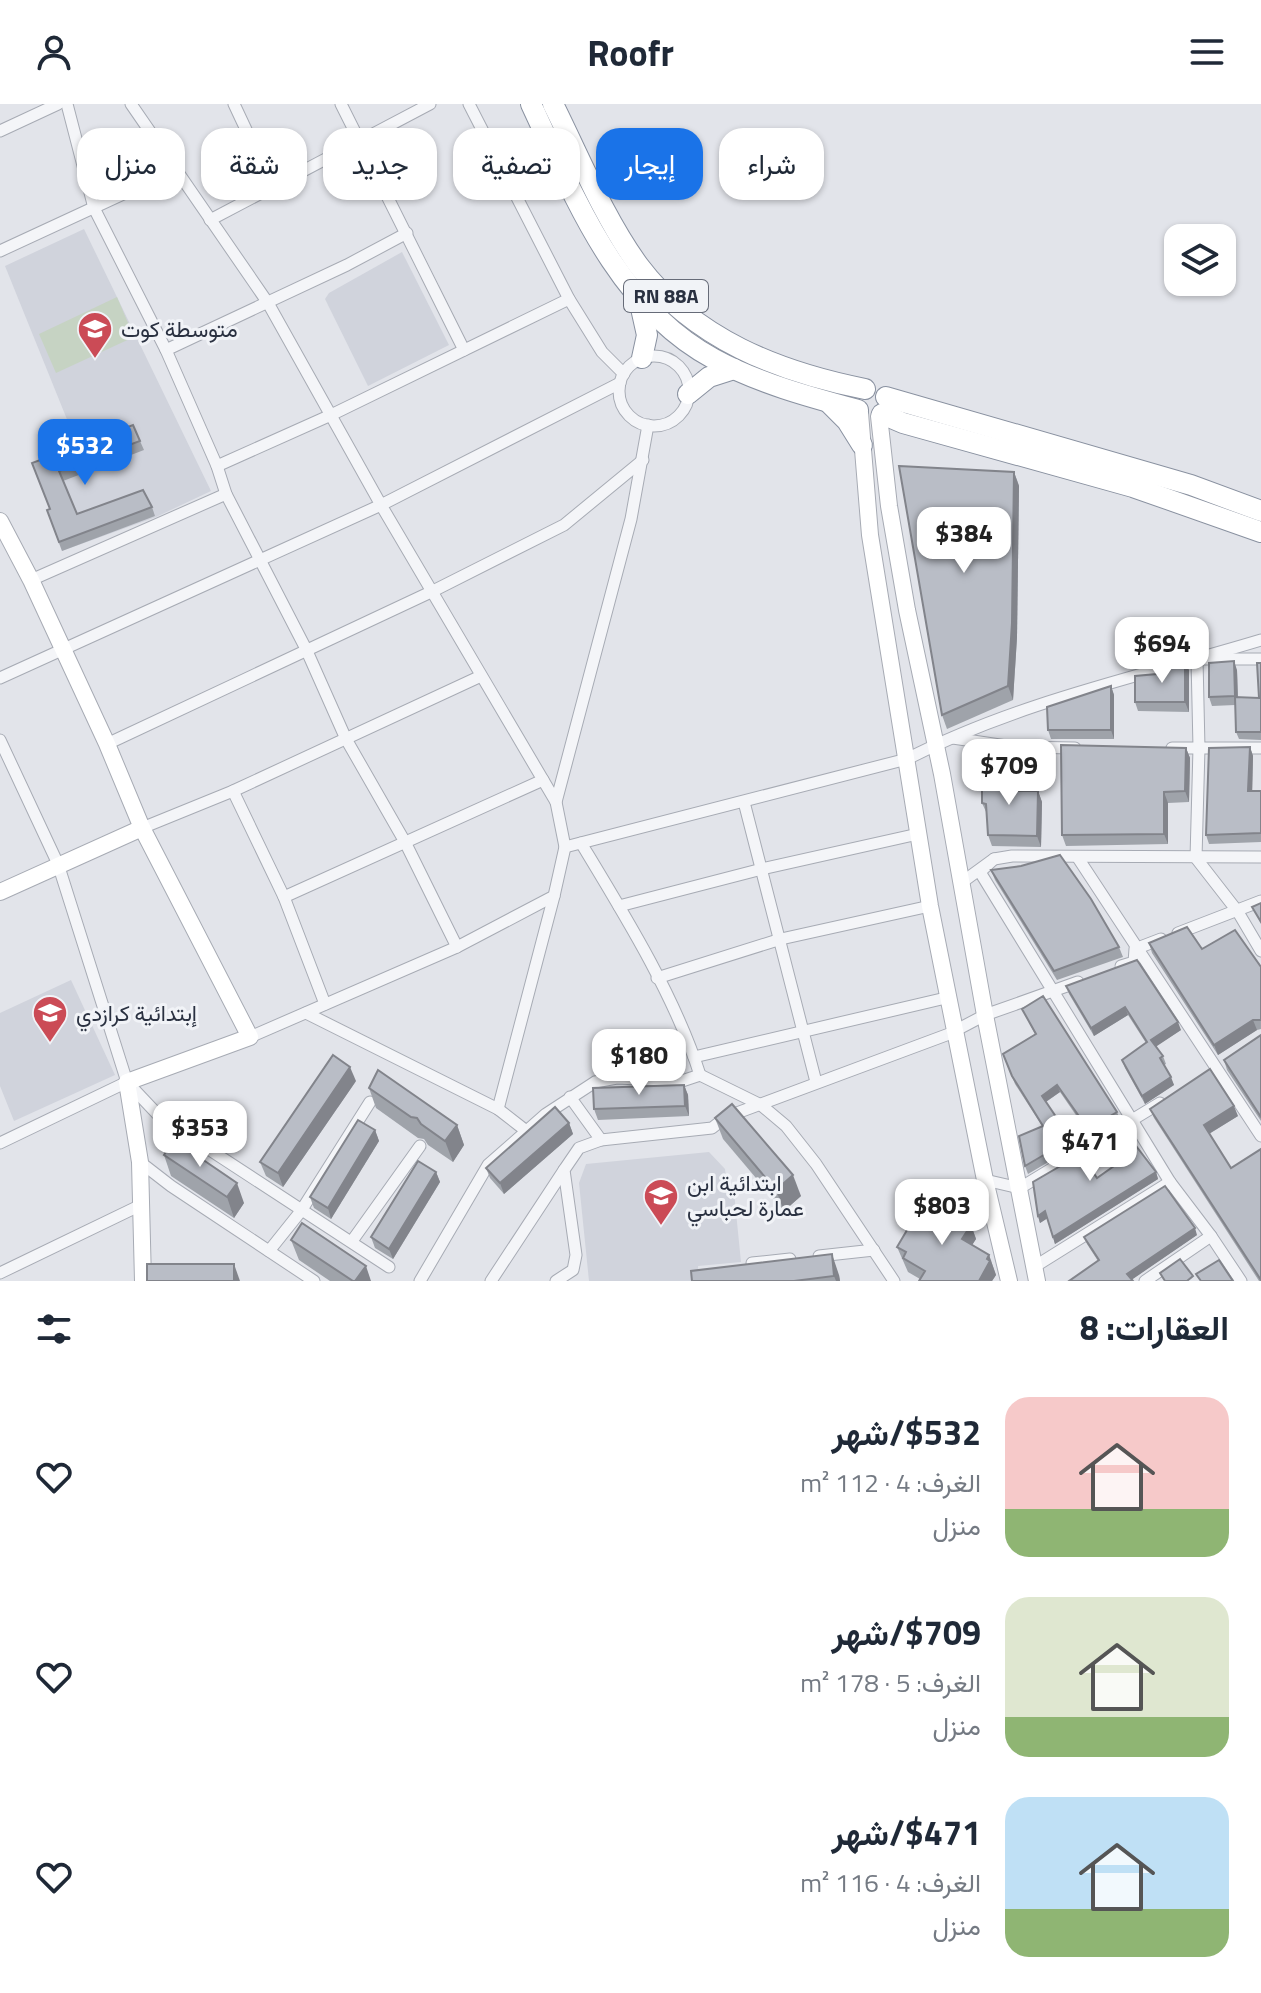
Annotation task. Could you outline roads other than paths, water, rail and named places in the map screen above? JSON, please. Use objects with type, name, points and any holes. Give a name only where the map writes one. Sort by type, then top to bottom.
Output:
[{"type":"highway","points":[[531,104],[589,223],[616,269],[639,299],[710,357],[734,369],[827,401],[1191,485],[1261,511]]},
{"type":"highway","name":"RN 88A","points":[[553,104],[633,257],[675,304],[705,330],[759,359],[824,381],[875,388],[873,410]]},
{"type":"highway","points":[[639,299],[647,335],[642,358]]},
{"type":"highway","points":[[688,394],[709,377],[734,369]]},
{"type":"highway","points":[[827,401],[847,421],[862,445]]},
{"type":"highway","points":[[873,410],[903,423],[1133,487],[1261,532]]},
{"type":"main road","points":[[873,410],[862,445],[870,535],[930,906],[985,1180],[1009,1281]]},
{"type":"main road","points":[[873,410],[907,610],[936,744],[1036,1274]]},
{"type":"main road","points":[[0,521],[31,580],[107,744],[142,828],[250,1037],[127,1082],[140,1162],[143,1281]]},
{"type":"main road","points":[[0,892],[142,828]]},
{"type":"street","points":[[0,131],[58,104]]},
{"type":"street","points":[[67,104],[94,208],[166,350],[217,466],[226,494],[306,649],[346,739],[405,842],[457,947]]},
{"type":"street","points":[[131,104],[147,128]]},
{"type":"street","points":[[234,104],[245,128]]},
{"type":"street","points":[[341,104],[353,128]]},
{"type":"street","points":[[386,128],[430,104]]},
{"type":"street","points":[[0,678],[381,505],[622,378],[642,358],[665,358],[675,363],[688,383],[686,405],[670,422],[648,425],[628,415],[619,394],[622,378],[569,299],[469,104]]},
{"type":"street","points":[[185,184],[268,303],[381,505],[556,802],[565,847],[498,1109]]},
{"type":"street","points":[[0,251],[111,200]]},
{"type":"street","points":[[210,220],[245,200]]},
{"type":"street","points":[[390,200],[464,350]]},
{"type":"street","points":[[166,350],[407,233]]},
{"type":"street","points":[[217,466],[331,415],[569,299]]},
{"type":"street","points":[[556,802],[631,519],[648,425]]},
{"type":"street","points":[[107,744],[433,591],[564,525],[643,460]]},
{"type":"street","points":[[31,580],[226,494]]},
{"type":"street","points":[[565,847],[907,759],[936,744],[1036,705],[1261,640]]},
{"type":"street","points":[[1197,659],[1261,659]]},
{"type":"street","points":[[1197,659],[1199,748],[1196,858],[1238,912],[1261,951]]},
{"type":"street","points":[[142,828],[233,791],[481,676]]},
{"type":"street","points":[[952,738],[1013,747],[1089,748]]},
{"type":"street","points":[[0,740],[58,864],[127,1082],[161,1118],[389,1267]]},
{"type":"street","points":[[1152,748],[1261,748]]},
{"type":"street","points":[[284,897],[543,780]]},
{"type":"street","points":[[233,791],[284,897],[325,1004]]},
{"type":"street","points":[[744,802],[816,1082]]},
{"type":"street","points":[[619,906],[762,869],[918,834]]},
{"type":"street","points":[[581,843],[619,906],[687,1036],[700,1075]]},
{"type":"street","points":[[961,883],[994,859],[1012,856],[1261,857]]},
{"type":"street","points":[[1078,858],[1135,949],[1261,1136]]},
{"type":"street","points":[[994,859],[980,872],[1170,1182],[1241,1281]]},
{"type":"street","points":[[250,1037],[457,947],[554,896]]},
{"type":"street","points":[[1135,949],[1261,901]]},
{"type":"street","points":[[657,978],[781,939],[930,906]]},
{"type":"street","points":[[1107,971],[1134,962],[1135,949]]},
{"type":"street","points":[[491,1281],[579,1148],[601,1140],[712,1128],[726,1117],[949,1034],[985,1015],[1093,976]]},
{"type":"street","points":[[694,1057],[950,997]]},
{"type":"street","points":[[306,1013],[498,1109],[525,1130]]},
{"type":"street","points":[[1205,1074],[1228,1058]]},
{"type":"street","points":[[420,1281],[488,1165],[525,1130],[595,1082],[617,1078],[682,1081],[700,1075],[761,1105],[786,1126],[816,1164],[894,1281]]},
{"type":"street","points":[[0,1143],[127,1082]]},
{"type":"street","points":[[570,1097],[601,1140]]},
{"type":"street","points":[[985,1180],[1020,1188],[1169,1098]]},
{"type":"street","points":[[269,1251],[301,1211],[370,1102]]},
{"type":"street","points":[[352,1241],[420,1146]]},
{"type":"street","points":[[140,1162],[314,1281]]},
{"type":"street","points":[[556,1281],[573,1270],[576,1255],[564,1170]]},
{"type":"street","points":[[1036,1274],[1170,1182]]},
{"type":"street","points":[[0,1273],[143,1204]]},
{"type":"street","points":[[1145,1281],[1211,1236]]},
{"type":"street","points":[[813,1257],[874,1250]]},
{"type":"street","points":[[752,1263],[798,1259]]},
{"type":"place","name":"متوسطة كوت","points":[[95,360]]},
{"type":"place","name":"إبتدائية كرازدي","points":[[50,1044]]},
{"type":"place","name":"ابتدائية ابن عمارة لحباسي","points":[[661,1227]]}]
